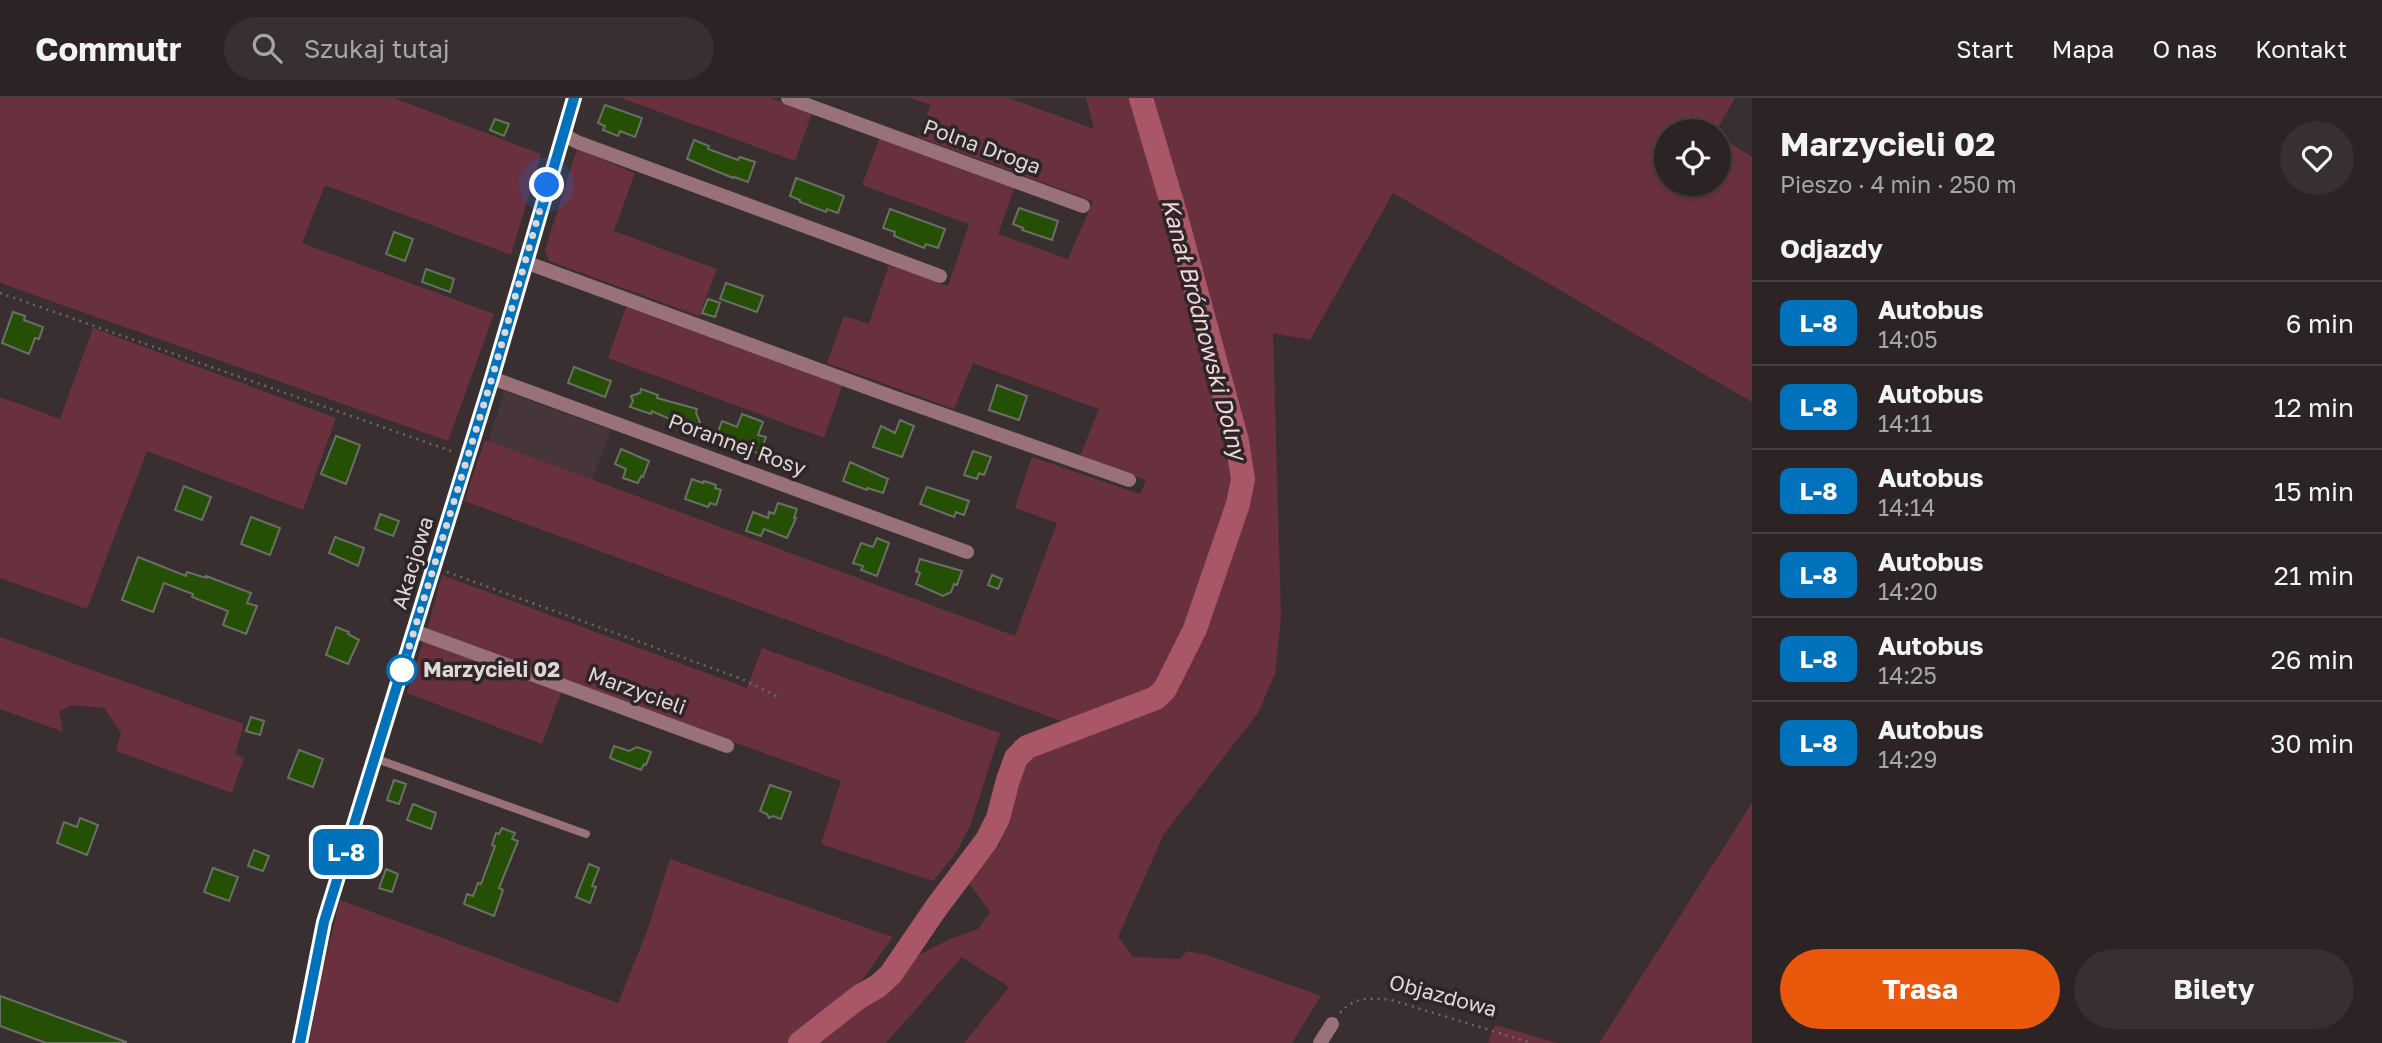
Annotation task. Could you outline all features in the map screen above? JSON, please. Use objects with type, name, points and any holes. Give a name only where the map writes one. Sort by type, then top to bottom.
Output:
[{"type":"street","name":"Akacjowa","points":[[300,1043],[324,922],[492,378],[574,98]]},
{"type":"street","name":"Polna Droga","points":[[788,98],[1083,206]]},
{"type":"street","points":[[562,134],[577,142],[940,276]]},
{"type":"street","points":[[525,262],[1129,480]]},
{"type":"street","name":"Porannej Rosy","points":[[492,378],[967,552]]},
{"type":"street","name":"Marzycieli","points":[[414,631],[727,746]]},
{"type":"street","points":[[1320,1043],[1332,1024]]},
{"type":"lane","points":[[374,758],[586,834]]},
{"type":"path","points":[[0,293],[467,457]]},
{"type":"path","points":[[433,567],[742,679],[778,697]]},
{"type":"path","name":"Objazdowa","points":[[1332,1024],[1355,1000],[1391,1000],[1532,1043]]},
{"type":"shaded area","points":[[0,98],[394,98],[541,154],[511,255],[325,185],[302,243],[494,314],[448,441],[0,283]]},
{"type":"shaded area","points":[[621,98],[770,98],[812,113],[795,161]]},
{"type":"shaded area","points":[[911,98],[1009,98],[1094,129],[1086,98],[1735,98],[1723,119],[1654,119],[1654,196],[1731,196],[1731,144],[1752,157],[1752,402],[1393,193],[1310,340],[1273,333],[1281,616],[1275,674],[1258,713],[1164,834],[1118,937],[1133,957],[1180,959],[1187,951],[1207,955],[1321,996],[1292,1043],[964,1043],[1009,987],[962,957],[886,1043],[309,1043],[322,973],[340,900],[618,1003],[647,931],[670,859],[893,937],[862,980],[838,1000],[855,1012],[911,959],[952,938],[978,929],[990,912],[969,883],[1000,844],[1028,755],[1013,741],[1061,721],[464,501],[485,440],[1015,636],[1057,523],[1015,508],[1032,457],[1140,494],[1146,480],[1080,456],[1099,409],[973,363],[954,409],[827,363],[844,316],[869,324],[889,265],[948,286],[969,224],[862,185],[880,137],[1015,186],[998,234],[1068,259],[1093,201],[918,137],[931,105]]},
{"type":"shaded area","points":[[577,149],[635,173],[614,231],[717,269],[699,316],[549,261],[545,250]]},
{"type":"shaded area","points":[[626,307],[842,386],[824,438],[608,358]]},
{"type":"shaded area","points":[[93,328],[336,418],[303,510],[147,451],[87,609],[0,578],[0,397],[60,419]]},
{"type":"shaded area","points":[[504,391],[611,430],[592,480],[488,443]]},
{"type":"shaded area","points":[[442,575],[747,688],[762,648],[1000,733],[970,826],[956,853],[933,881],[821,844],[841,781],[427,630]]},
{"type":"shaded area","points":[[0,637],[244,724],[235,754],[244,758],[232,793],[116,751],[121,733],[104,708],[71,705],[59,712],[63,732],[0,709]]},
{"type":"shaded area","points":[[424,639],[562,690],[542,744],[407,693]]},
{"type":"shaded area","points":[[1752,803],[1752,1043],[1599,1043]]},
{"type":"shaded area","points":[[1495,1025],[1558,1043],[1488,1043]]},
{"type":"building","points":[[605,105],[642,118],[635,137],[620,131],[618,136],[603,130],[605,126],[598,123]]},
{"type":"building","points":[[495,119],[509,124],[504,136],[490,130]]},
{"type":"building","points":[[694,140],[709,146],[708,149],[738,160],[740,157],[755,162],[748,182],[687,159]]},
{"type":"building","points":[[796,178],[844,196],[838,213],[827,209],[826,212],[790,196]]},
{"type":"building","points":[[1019,208],[1058,221],[1052,240],[1022,230],[1023,228],[1013,224]]},
{"type":"building","points":[[890,209],[945,229],[938,248],[926,244],[924,248],[894,236],[895,232],[883,228]]},
{"type":"building","points":[[394,232],[413,239],[405,261],[386,254]]},
{"type":"building","points":[[426,269],[454,279],[450,292],[422,282]]},
{"type":"building","points":[[726,283],[763,296],[757,312],[720,299]]},
{"type":"building","points":[[708,299],[720,303],[715,317],[702,313]]},
{"type":"building","points":[[13,312],[25,316],[24,320],[43,327],[29,354],[2,343]]},
{"type":"building","points":[[574,367],[611,381],[605,397],[568,383]]},
{"type":"building","points":[[997,385],[1027,396],[1019,420],[989,410]]},
{"type":"building","points":[[641,389],[658,395],[657,398],[697,409],[700,422],[694,430],[652,411],[651,414],[630,407],[633,401],[631,396],[640,393]]},
{"type":"building","points":[[742,414],[763,422],[758,435],[766,437],[760,454],[716,438],[722,421],[737,427]]},
{"type":"building","points":[[900,420],[914,426],[902,457],[873,447],[881,426],[895,433]]},
{"type":"building","points":[[336,436],[360,445],[346,484],[321,474]]},
{"type":"building","points":[[621,449],[649,461],[638,483],[623,478],[626,469],[615,464]]},
{"type":"building","points":[[973,451],[991,457],[984,475],[979,473],[977,479],[964,475]]},
{"type":"building","points":[[850,462],[888,479],[883,493],[843,481]]},
{"type":"building","points":[[692,479],[716,485],[715,488],[721,490],[716,505],[710,503],[708,507],[685,499]]},
{"type":"building","points":[[184,486],[211,497],[202,520],[175,510]]},
{"type":"building","points":[[927,487],[969,501],[964,515],[956,512],[954,517],[920,504]]},
{"type":"building","points":[[778,503],[797,509],[787,538],[764,529],[761,536],[746,531],[753,512],[768,518],[769,512],[774,514]]},
{"type":"building","points":[[380,514],[399,521],[393,536],[375,529]]},
{"type":"building","points":[[251,517],[280,528],[270,555],[241,544]]},
{"type":"building","points":[[335,537],[364,548],[358,566],[329,553]]},
{"type":"building","points":[[877,538],[889,543],[877,576],[861,570],[863,566],[853,563],[861,543],[873,547]]},
{"type":"building","points":[[138,557],[186,576],[187,572],[206,576],[251,593],[247,603],[257,606],[246,634],[223,625],[228,611],[164,583],[153,612],[122,600]]},
{"type":"building","points":[[920,559],[962,571],[951,592],[943,596],[916,584],[920,573],[916,571]]},
{"type":"building","points":[[992,575],[1002,579],[998,589],[988,585]]},
{"type":"building","points":[[336,627],[359,640],[348,664],[326,655]]},
{"type":"building","points":[[251,717],[264,721],[260,735],[246,731]]},
{"type":"building","points":[[614,746],[629,751],[637,747],[651,752],[641,770],[610,758]]},
{"type":"building","points":[[299,750],[323,759],[313,787],[288,778]]},
{"type":"building","points":[[394,780],[406,784],[399,804],[387,800]]},
{"type":"building","points":[[770,785],[791,792],[781,819],[773,816],[769,818],[760,811]]},
{"type":"building","points":[[413,804],[436,813],[431,829],[407,820]]},
{"type":"building","points":[[80,818],[98,825],[87,855],[57,843],[64,822],[77,827]]},
{"type":"building","points":[[502,828],[515,833],[512,839],[518,841],[499,888],[503,890],[494,916],[464,904],[467,894],[473,896],[478,883],[481,884],[495,846],[492,845],[496,833],[499,834]]},
{"type":"building","points":[[254,850],[269,856],[263,871],[248,866]]},
{"type":"building","points":[[589,864],[599,868],[592,886],[596,887],[590,903],[576,897]]},
{"type":"building","points":[[213,868],[238,877],[229,901],[204,892]]},
{"type":"building","points":[[386,869],[398,874],[392,892],[379,888]]},
{"type":"building","points":[[0,996],[126,1043],[46,1043],[0,1026]]},
{"type":"waterway","name":"Kanał Bródnowski Dolny","points":[[800,1043],[891,974],[987,840],[998,818],[1016,758],[1027,747],[1156,698],[1165,689],[1195,629],[1238,504],[1243,479],[1237,441],[1141,98]]},
{"type":"bus line","name":"L-8","points":[[300,1043],[324,922],[492,378],[574,98]]},
{"type":"place","name":"Marzycieli 02","points":[[402,670]]},
{"type":"route","points":[[402,670],[492,378],[547,185]]}]
